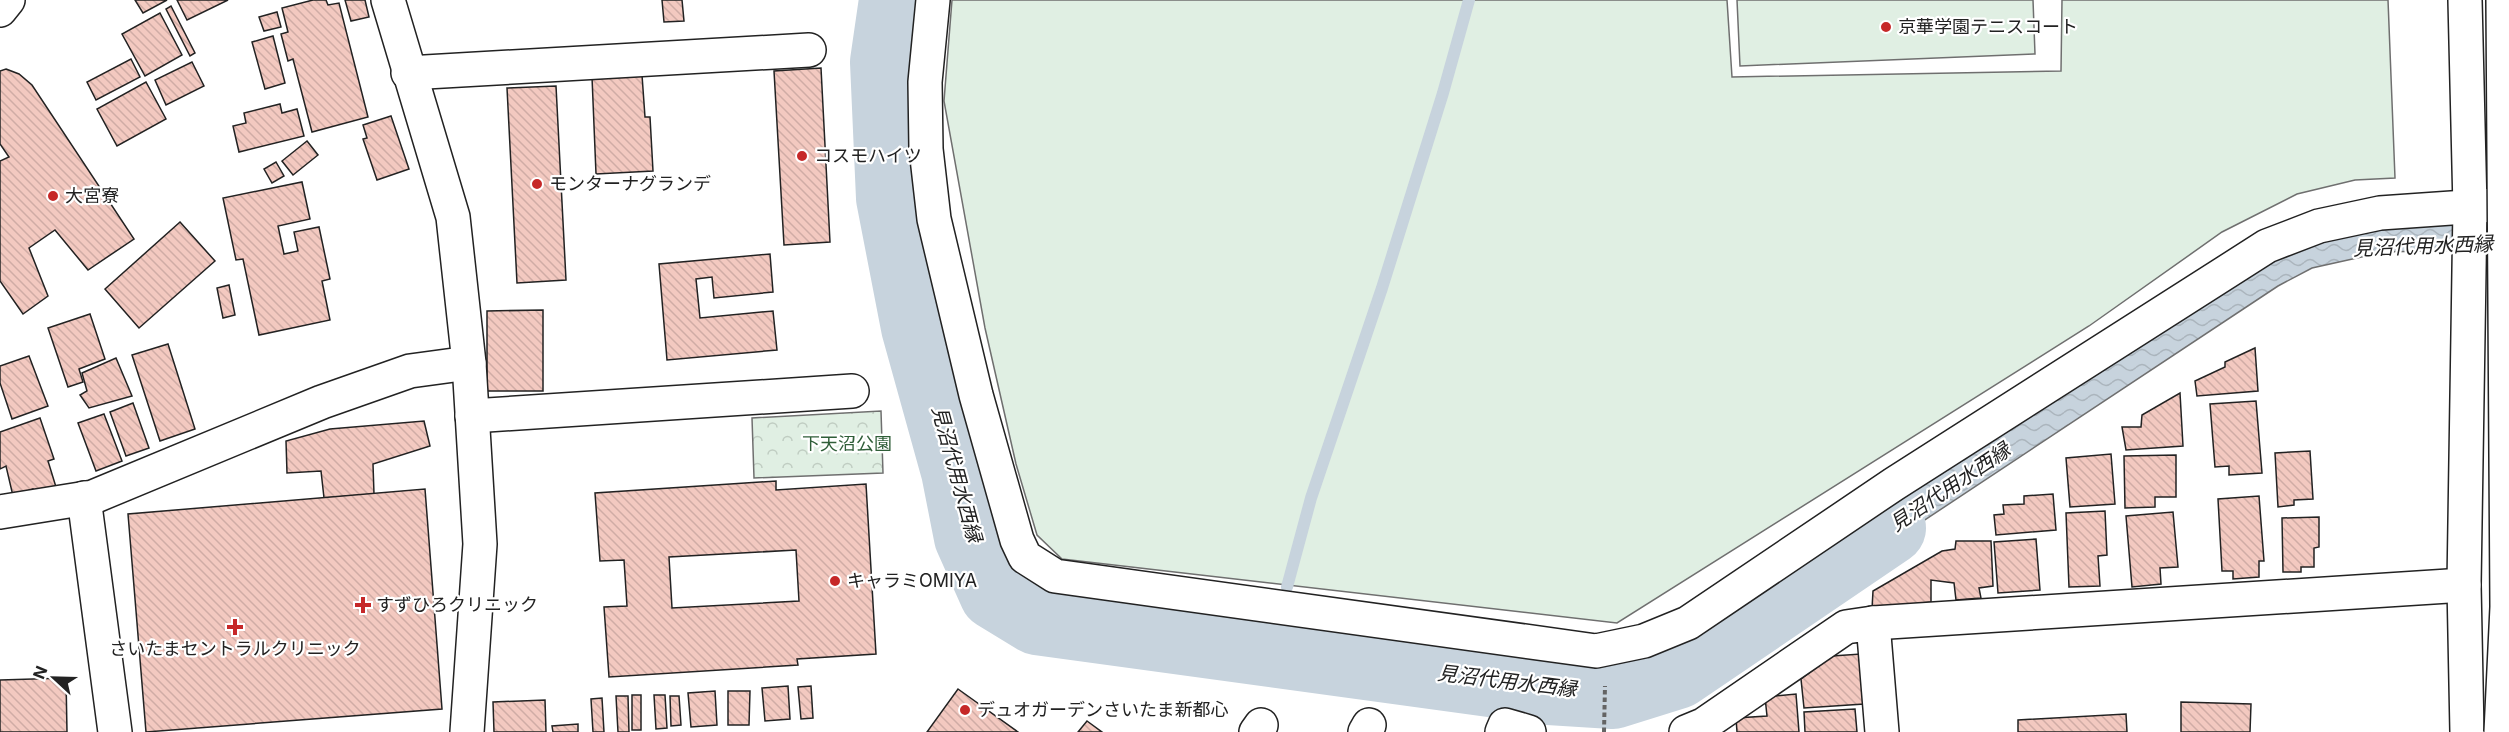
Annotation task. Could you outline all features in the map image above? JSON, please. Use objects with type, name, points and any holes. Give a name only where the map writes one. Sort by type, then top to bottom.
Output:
[{"type":"main road","points":[[0,10],[8,0]]},
{"type":"main road","points":[[388,0],[453,217],[469,363],[480,544],[467,732]]},
{"type":"main road","points":[[933,0],[925,82],[926,149],[934,219],[976,395],[1017,540],[1024,557],[1055,576],[1596,651],[1644,641],[1688,623],[1904,478],[2267,246],[2319,226],[2380,213],[2470,214],[2509,204]]},
{"type":"main road","points":[[2465,0],[2470,214],[2464,585],[2466,732]]},
{"type":"main road","points":[[2500,732],[2507,607],[2503,0]]},
{"type":"main road","points":[[408,73],[809,50]]},
{"type":"main road","points":[[0,512],[84,498],[322,402],[410,371],[469,363]]},
{"type":"main road","points":[[472,416],[852,391]]},
{"type":"main road","points":[[84,498],[115,732]]},
{"type":"main road","points":[[1686,732],[1703,725],[1846,627],[1873,623],[2464,585]]},
{"type":"main road","points":[[1873,623],[1882,732]]},
{"type":"green space","points":[[952,0],[1727,0],[1732,77],[2061,71],[2062,0],[2388,0],[2395,178],[2355,180],[2297,194],[2222,232],[2089,326],[1617,623],[1062,559],[1037,535],[1016,464],[985,328],[944,101]]},
{"type":"green space","name":"京華学園テニスコート","points":[[1737,0],[2033,0],[2035,54],[1740,66]]},
{"type":"green space","name":"下天沼公園","points":[[881,411],[883,473],[754,478],[752,418]]},
{"type":"water","points":[[2509,219],[2509,249],[2384,252],[2312,268],[2278,286],[1813,594],[1795,567],[2241,272],[2311,238],[2388,222]]},
{"type":"building","points":[[135,0],[167,0],[143,13]]},
{"type":"building","points":[[177,0],[228,0],[187,20]]},
{"type":"building","points":[[313,0],[326,0],[328,5],[339,3],[368,117],[312,132],[293,59],[288,61],[281,34],[288,32],[282,8]]},
{"type":"building","points":[[345,0],[365,0],[369,17],[351,21]]},
{"type":"building","points":[[662,0],[682,0],[684,21],[664,22]]},
{"type":"building","points":[[171,6],[195,53],[190,56],[166,9]]},
{"type":"building","points":[[277,12],[281,27],[264,31],[259,17]]},
{"type":"building","points":[[160,13],[182,55],[145,76],[122,34]]},
{"type":"building","points":[[273,36],[285,83],[265,89],[252,42]]},
{"type":"building","points":[[131,59],[140,77],[96,100],[87,82]]},
{"type":"building","points":[[192,62],[204,86],[166,105],[155,80]]},
{"type":"building","name":"コスモハイツ","points":[[821,68],[830,242],[784,245],[774,71]]},
{"type":"building","name":"大宮寮","points":[[6,69],[19,74],[32,85],[134,239],[88,270],[55,230],[29,248],[48,296],[23,314],[0,281],[0,161],[9,157],[0,144],[0,71]]},
{"type":"building","points":[[642,75],[645,117],[650,117],[653,171],[596,174],[592,77]]},
{"type":"building","points":[[146,82],[166,119],[117,146],[97,109]]},
{"type":"building","name":"モンターナグランデ","points":[[556,86],[566,280],[517,283],[507,88]]},
{"type":"building","points":[[280,104],[282,113],[297,109],[304,136],[239,152],[233,126],[246,123],[244,113]]},
{"type":"building","points":[[391,116],[409,169],[377,180],[363,139],[367,138],[363,125]]},
{"type":"building","points":[[307,141],[318,155],[293,175],[282,161]]},
{"type":"building","points":[[276,162],[284,176],[272,183],[264,169]]},
{"type":"building","points":[[302,182],[310,219],[278,226],[284,254],[298,251],[294,232],[319,227],[330,279],[322,281],[330,320],[259,335],[243,259],[236,260],[223,198]]},
{"type":"building","points":[[180,222],[215,261],[139,328],[105,289]]},
{"type":"building","points":[[770,254],[773,292],[714,298],[712,277],[696,279],[700,318],[773,311],[777,350],[667,360],[659,264]]},
{"type":"building","points":[[229,285],[235,315],[223,318],[217,288]]},
{"type":"building","points":[[543,310],[543,391],[487,391],[487,311]]},
{"type":"building","points":[[90,314],[105,359],[79,369],[83,382],[68,387],[48,328]]},
{"type":"building","points":[[168,344],[195,429],[160,441],[132,355]]},
{"type":"building","points":[[2255,348],[2258,391],[2197,396],[2195,381],[2225,367],[2225,362]]},
{"type":"building","points":[[29,356],[48,406],[12,419],[0,383],[0,366]]},
{"type":"building","points":[[116,358],[132,396],[89,408],[80,395],[87,391],[82,373]]},
{"type":"building","points":[[2180,393],[2183,446],[2126,450],[2122,427],[2141,427],[2142,415]]},
{"type":"building","points":[[2256,401],[2262,473],[2229,475],[2229,466],[2215,467],[2210,404]]},
{"type":"building","points":[[133,403],[149,448],[126,456],[110,412]]},
{"type":"building","points":[[104,414],[122,461],[96,471],[78,423]]},
{"type":"building","points":[[40,418],[54,459],[48,461],[56,487],[35,494],[33,489],[13,496],[6,466],[0,469],[0,432]]},
{"type":"building","points":[[424,421],[430,446],[373,464],[374,494],[324,498],[321,471],[287,473],[286,441],[330,429]]},
{"type":"building","points":[[2310,451],[2313,499],[2294,500],[2294,505],[2278,507],[2275,453]]},
{"type":"building","points":[[2111,454],[2115,504],[2070,507],[2066,458]]},
{"type":"building","points":[[2176,455],[2176,497],[2155,497],[2155,507],[2125,508],[2124,456]]},
{"type":"building","name":"キャラミOMIYA","points":[[776,481],[776,490],[866,484],[876,654],[797,659],[798,665],[609,677],[604,607],[627,606],[624,560],[600,561],[595,493]],"holes":[[[796,550],[799,601],[672,608],[669,557]]]},
{"type":"building","points":[[425,489],[442,709],[146,732],[128,514]]},
{"type":"building","points":[[2053,494],[2056,530],[1996,535],[1994,515],[2004,514],[2003,505],[2024,504],[2024,496]]},
{"type":"building","points":[[2259,496],[2264,561],[2259,561],[2259,577],[2233,579],[2233,571],[2222,571],[2218,499]]},
{"type":"building","points":[[2105,511],[2107,555],[2098,556],[2100,586],[2069,587],[2066,513]]},
{"type":"building","points":[[2173,512],[2178,567],[2160,568],[2161,584],[2132,587],[2126,516]]},
{"type":"building","points":[[2319,517],[2319,547],[2314,548],[2314,567],[2301,567],[2301,572],[2283,572],[2282,518]]},
{"type":"building","points":[[2036,539],[2040,590],[1998,593],[1994,542]]},
{"type":"building","points":[[1956,541],[1991,541],[1993,586],[1979,588],[1981,598],[1956,600],[1954,583],[1931,580],[1931,602],[1872,609],[1873,591],[1942,551],[1955,549]]},
{"type":"building","points":[[1861,654],[1864,704],[1804,708],[1801,679],[1832,656]]},
{"type":"building","points":[[66,678],[67,732],[0,732],[0,680]]},
{"type":"building","points":[[788,686],[790,719],[765,721],[762,688]]},
{"type":"building","points":[[811,686],[813,718],[801,719],[798,687]]},
{"type":"building","name":"デュオガーデンさいたま新都心","points":[[958,689],[1018,732],[927,732]]},
{"type":"building","points":[[715,691],[717,725],[691,727],[688,693]]},
{"type":"building","points":[[728,691],[750,691],[749,725],[728,725]]},
{"type":"building","points":[[1796,694],[1799,732],[1737,732],[1736,718],[1767,716],[1765,697]]},
{"type":"building","points":[[632,695],[641,695],[641,730],[632,730]]},
{"type":"building","points":[[654,695],[665,695],[667,728],[656,729]]},
{"type":"building","points":[[616,696],[628,696],[629,732],[618,732]]},
{"type":"building","points":[[670,696],[679,696],[681,725],[671,726]]},
{"type":"building","points":[[602,698],[604,732],[593,732],[591,699]]},
{"type":"building","points":[[545,700],[546,732],[494,732],[493,702]]},
{"type":"building","points":[[2181,702],[2251,704],[2250,732],[2181,732]]},
{"type":"building","points":[[1855,709],[1857,732],[1805,732],[1804,712]]},
{"type":"building","points":[[2126,714],[2127,732],[2018,732],[2018,720]]},
{"type":"building","name":"デュオガーデンさいたま新都心","points":[[1087,721],[1102,732],[1078,732]]},
{"type":"building","points":[[578,724],[578,732],[553,732],[552,726]]},
{"type":"waterway","name":"見沼代用水西縁","points":[[896,0],[887,62],[893,198],[918,327],[958,471],[971,537],[996,593],[1037,618],[1549,688],[1613,692],[1677,672],[1889,528]]},
{"type":"waterway","points":[[1287,587],[1311,498],[1382,288],[1443,93],[1469,0]]},
{"type":"waterway","points":[[1541,717],[1549,688]]},
{"type":"place","name":"京華学園テニスコート","points":[[1886,27]]},
{"type":"place","name":"コスモハイツ","points":[[802,156]]},
{"type":"place","name":"モンターナグランデ","points":[[537,184]]},
{"type":"place","name":"大宮寮","points":[[53,196]]},
{"type":"place","name":"キャラミOMIYA","points":[[835,581]]},
{"type":"place","name":"すずひろクリニック","points":[[363,605]]},
{"type":"place","name":"さいたまセントラルクリニック","points":[[235,627]]},
{"type":"place","name":"デュオガーデンさいたま新都心","points":[[965,710]]}]
